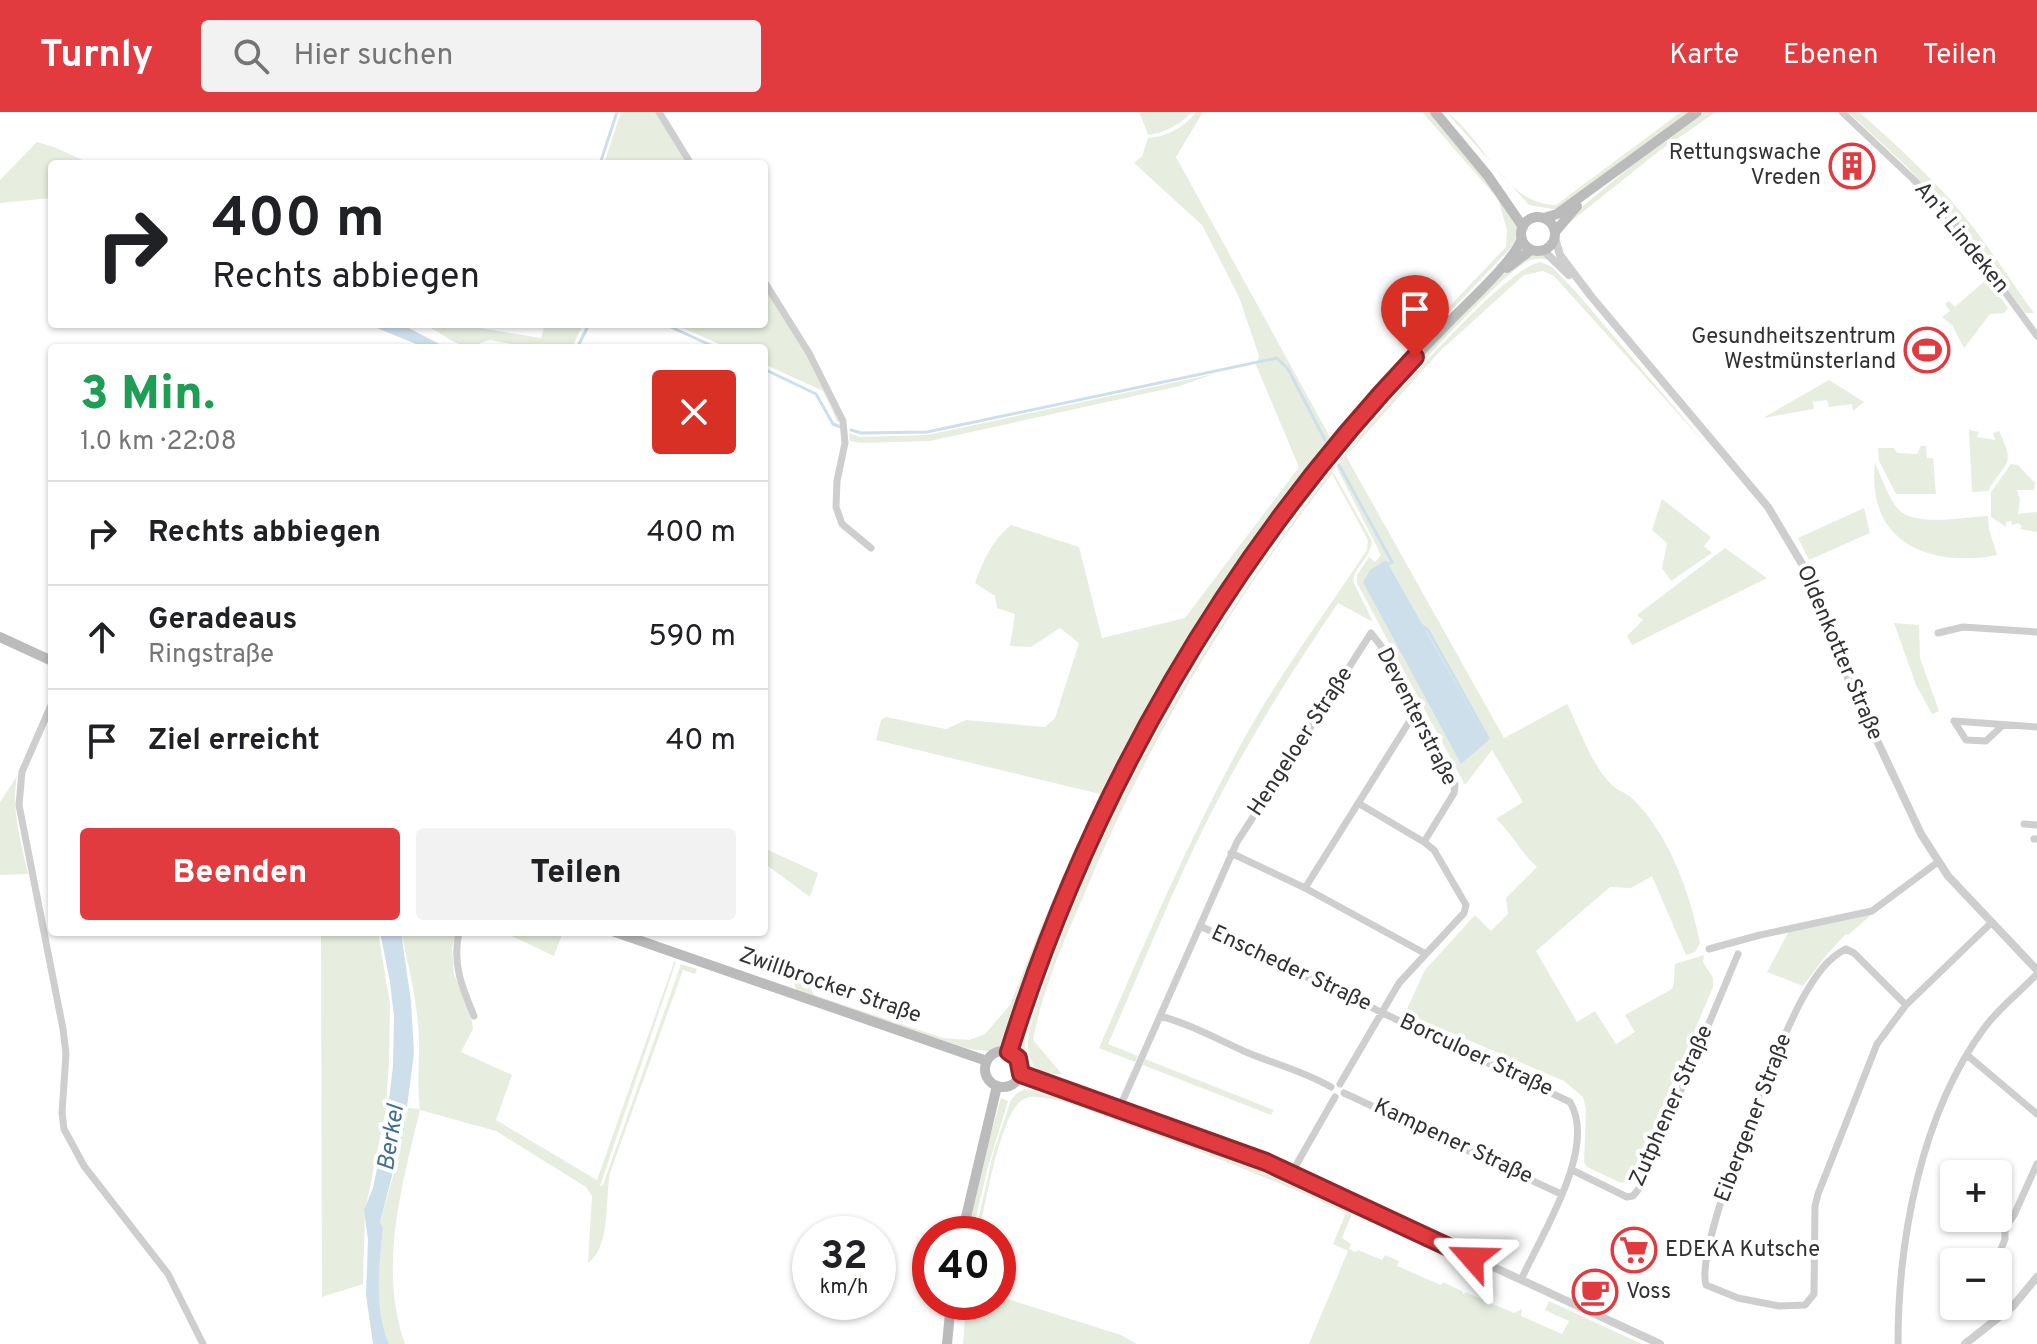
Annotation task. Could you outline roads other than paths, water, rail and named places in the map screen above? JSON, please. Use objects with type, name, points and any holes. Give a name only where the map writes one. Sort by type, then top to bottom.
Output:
[{"type":"main road","points":[[1009,1052],[1031,982],[1066,890],[1128,760],[1176,673],[1264,538],[1324,459],[1522,239],[1523,227],[1488,176],[1435,112]]},
{"type":"main road","points":[[1523,227],[1538,218],[1557,214],[1697,112]]},
{"type":"main road","points":[[1488,176],[1538,218],[1551,223],[1555,235]]},
{"type":"main road","points":[[1469,301],[1524,253],[1544,251],[1551,246],[1563,220],[1598,185]]},
{"type":"main road","points":[[1522,239],[1531,250]]},
{"type":"main road","points":[[0,637],[48,659]]},
{"type":"main road","name":"Zwillbrocker Straße","points":[[627,936],[987,1061]]},
{"type":"main road","points":[[1009,1052],[1018,1058],[1021,1074],[1014,1083],[997,1086],[987,1076],[987,1061],[994,1053],[1009,1052]]},
{"type":"main road","points":[[966,1216],[997,1086]]},
{"type":"main road","points":[[947,1344],[949,1320]]},
{"type":"street","points":[[659,112],[689,160]]},
{"type":"street","name":"An't Lindeken","points":[[1842,112],[1948,215],[2037,336]]},
{"type":"street","points":[[1555,235],[1560,255],[1590,295]]},
{"type":"street","points":[[1544,251],[1590,295]]},
{"type":"street","points":[[768,287],[809,353],[843,421],[845,443],[837,481],[836,507],[842,524],[871,548]]},
{"type":"street","name":"Oldenkotter Straße","points":[[1590,295],[1740,471],[1790,541],[1812,584],[1850,683],[1921,834],[1938,862],[2037,972]]},
{"type":"street","points":[[1938,633],[1963,627],[2037,632]]},
{"type":"street","name":"Deventerstraße","points":[[1371,633],[1381,646],[1455,785],[1454,793],[1424,842]]},
{"type":"street","name":"Hengeloer Straße","points":[[1222,873],[1231,853],[1371,633]]},
{"type":"street","points":[[1305,888],[1416,711]]},
{"type":"street","points":[[48,712],[22,772],[19,805],[63,1029],[66,1054],[62,1113],[64,1129],[84,1166],[168,1274],[203,1344]]},
{"type":"street","points":[[2004,725],[1986,741],[1966,740],[1954,721],[2037,727]]},
{"type":"street","points":[[1335,1097],[1331,1091],[1399,983],[1464,913],[1466,905],[1434,850],[1358,803]]},
{"type":"street","points":[[2024,824],[2037,825]]},
{"type":"street","points":[[1231,853],[1305,888],[1426,954]]},
{"type":"street","points":[[1709,949],[1872,911],[1938,862]]},
{"type":"street","name":"Enscheder Straße","points":[[1119,1109],[1222,873]]},
{"type":"street","points":[[1906,1005],[1991,923]]},
{"type":"street","name":"Enscheder Straße","points":[[1200,926],[1382,1012]]},
{"type":"street","points":[[458,936],[455,948],[457,971],[474,1016]]},
{"type":"street","name":"Eibergener Straße","points":[[1846,949],[1854,953],[1906,1005],[1877,1044],[1818,1194],[1815,1206],[1814,1294],[1805,1305],[1779,1306],[1738,1298],[1706,1285],[1703,1275],[1707,1254],[1728,1180],[1791,1020],[1822,969],[1836,954],[1846,949]]},
{"type":"street","name":"Zutphener Straße","points":[[1572,1170],[1627,1197],[1633,1196],[1641,1186],[1738,954]]},
{"type":"street","points":[[1898,1344],[1902,1255],[1932,1135],[1967,1055],[1986,1027],[2037,972]]},
{"type":"street","name":"Borculoer Straße","points":[[1382,1012],[1570,1102],[1578,1117],[1577,1153],[1572,1170],[1521,1280]]},
{"type":"street","points":[[1160,1016],[1298,1070],[1336,1086],[1344,1093],[1335,1097],[1291,1174]]},
{"type":"street","points":[[1967,1055],[2037,1114]]},
{"type":"street","points":[[1021,1074],[1266,1162],[1660,1344]]},
{"type":"street","name":"Kampener Straße","points":[[1344,1093],[1561,1194]]},
{"type":"street","points":[[2001,1248],[2005,1228],[2037,1164]]},
{"type":"street","points":[[1965,1344],[2013,1306],[2037,1277]]},
{"type":"water","points":[[377,328],[409,328],[439,344],[416,344]]},
{"type":"water","points":[[1386,560],[1488,741],[1461,764],[1363,582],[1370,570]]},
{"type":"water","name":"Berkel","points":[[381,936],[402,936],[411,1001],[414,1053],[404,1130],[380,1222],[383,1228],[379,1302],[389,1344],[373,1344],[366,1295],[368,1240],[364,1210],[373,1188],[386,1124],[393,1066],[394,1017]]},
{"type":"waterway","points":[[601,160],[617,112]]},
{"type":"waterway","points":[[579,344],[587,328]]},
{"type":"waterway","points":[[673,328],[708,344]]},
{"type":"waterway","points":[[851,430],[861,433],[927,432],[1277,358],[1288,369],[1325,440]]},
{"type":"waterway","points":[[768,371],[816,394],[833,424],[841,427]]},
{"type":"waterway","points":[[1339,465],[1392,562],[1385,566]]},
{"type":"waterway","points":[[1421,625],[1428,630],[1488,738]]},
{"type":"place","name":"Rettungswache Vreden","points":[[1852,166]]},
{"type":"place","name":"Gesundheitszentrum Westmünsterland","points":[[1927,350]]},
{"type":"place","name":"EDEKA Kutsche","points":[[1634,1250]]},
{"type":"place","name":"Voss","points":[[1595,1292]]}]
